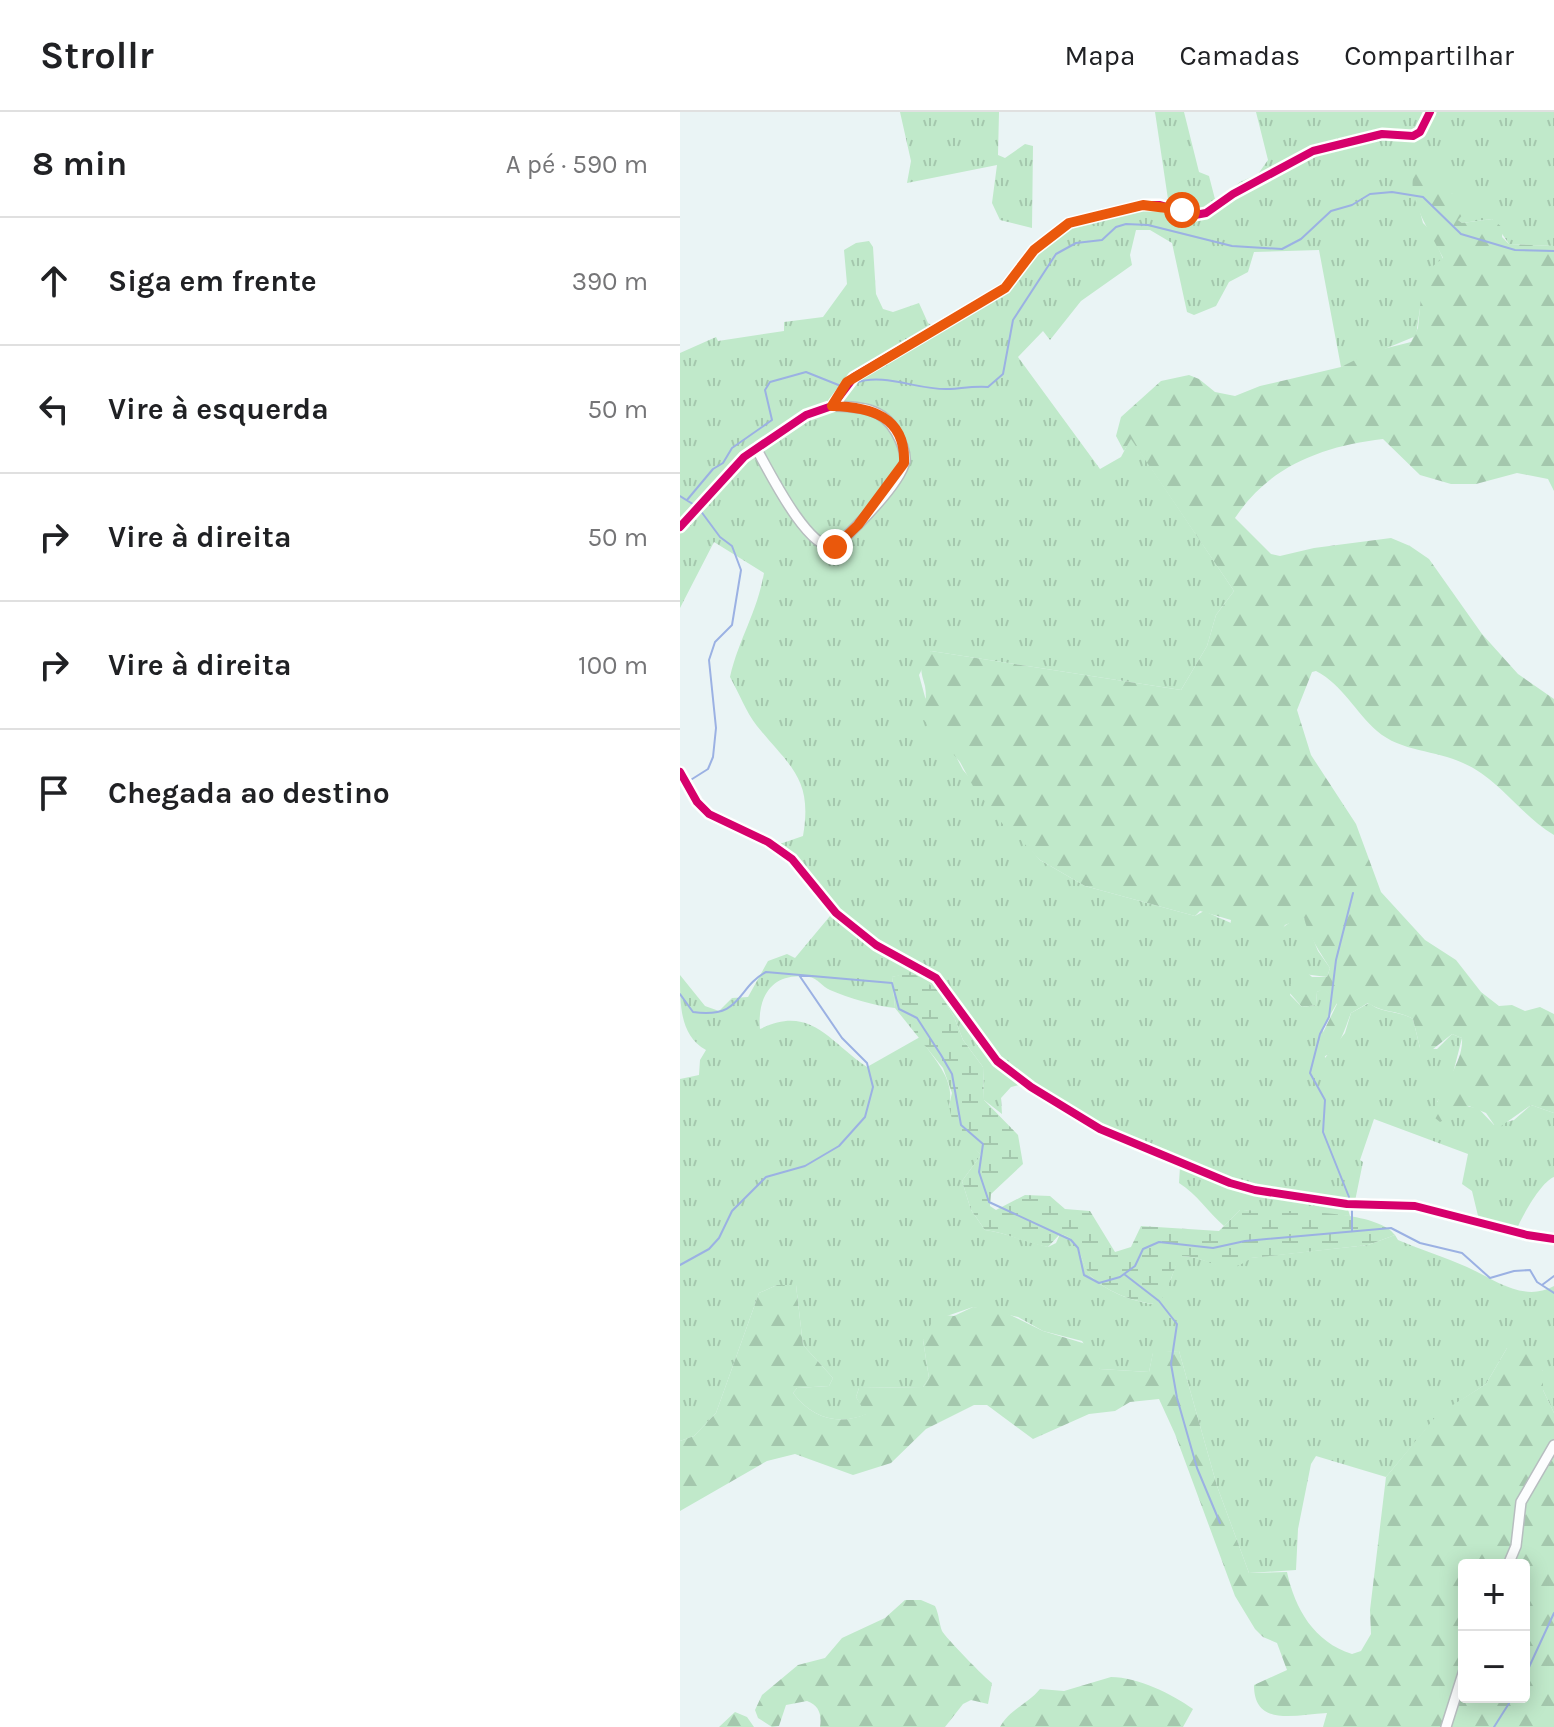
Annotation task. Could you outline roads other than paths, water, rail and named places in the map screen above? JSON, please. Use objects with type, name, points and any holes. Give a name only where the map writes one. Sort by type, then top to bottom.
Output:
[{"type":"street","points":[[832,406],[854,377],[1005,288],[1034,250],[1069,223],[1143,205],[1160,205],[1195,215],[1206,213],[1233,194],[1313,151],[1368,136],[1413,136],[1420,132],[1430,112]]},
{"type":"street","points":[[680,527],[756,448],[806,415],[832,406],[869,409],[881,414],[892,424],[905,452],[904,463],[896,478],[835,547],[827,548],[802,524],[756,448]]},
{"type":"street","points":[[680,772],[697,802],[709,814],[768,842],[792,859],[836,913],[876,945],[936,978],[948,990],[977,1038],[997,1061],[1077,1117],[1207,1174],[1255,1190],[1347,1204],[1415,1206],[1554,1239]]},
{"type":"street","points":[[1511,1559],[1516,1546],[1521,1502],[1554,1445]]},
{"type":"street","points":[[1446,1727],[1458,1689]]},
{"type":"waterway","points":[[855,383],[878,380],[938,389],[988,387],[1003,374],[1013,320],[1056,254],[1076,243],[1102,240],[1116,227],[1126,224],[1148,225],[1232,246],[1282,249],[1301,239],[1331,211],[1352,205],[1370,194],[1392,192],[1423,197],[1461,234],[1515,250],[1554,251]]},
{"type":"waterway","points":[[687,500],[713,469],[723,463],[732,448],[772,420],[765,390],[770,382],[806,372],[841,386]]},
{"type":"waterway","points":[[680,496],[696,506]]},
{"type":"waterway","points":[[689,781],[708,769],[713,757],[716,728],[709,660],[715,642],[732,625],[741,570],[732,546],[720,537],[700,510]]},
{"type":"waterway","points":[[1349,1197],[1323,1132],[1325,1100],[1310,1073],[1320,1034],[1329,1017],[1336,960],[1353,893]]},
{"type":"waterway","points":[[680,994],[693,1012],[709,1013],[730,1007],[766,972],[892,983],[899,1009],[917,1018],[952,1074],[961,1125],[983,1144],[979,1172],[989,1202],[1071,1240],[1078,1248],[1084,1275],[1099,1283],[1120,1277],[1135,1266],[1143,1249],[1159,1242],[1213,1248],[1245,1241],[1391,1228],[1420,1243],[1462,1253],[1490,1278],[1530,1270],[1537,1282],[1554,1293]]},
{"type":"waterway","points":[[680,1265],[709,1249],[719,1238],[732,1211],[766,1177],[805,1166],[839,1146],[865,1117],[873,1087],[867,1063],[842,1038],[799,975]]},
{"type":"waterway","points":[[1352,1210],[1352,1231]]},
{"type":"waterway","points":[[1124,1274],[1159,1301],[1177,1324],[1171,1364],[1177,1398],[1197,1468],[1220,1523]]},
{"type":"waterway","points":[[1542,1285],[1554,1276]]},
{"type":"waterway","points":[[1530,1665],[1554,1613]]},
{"type":"waterway","points":[[1494,1727],[1509,1703]]}]
